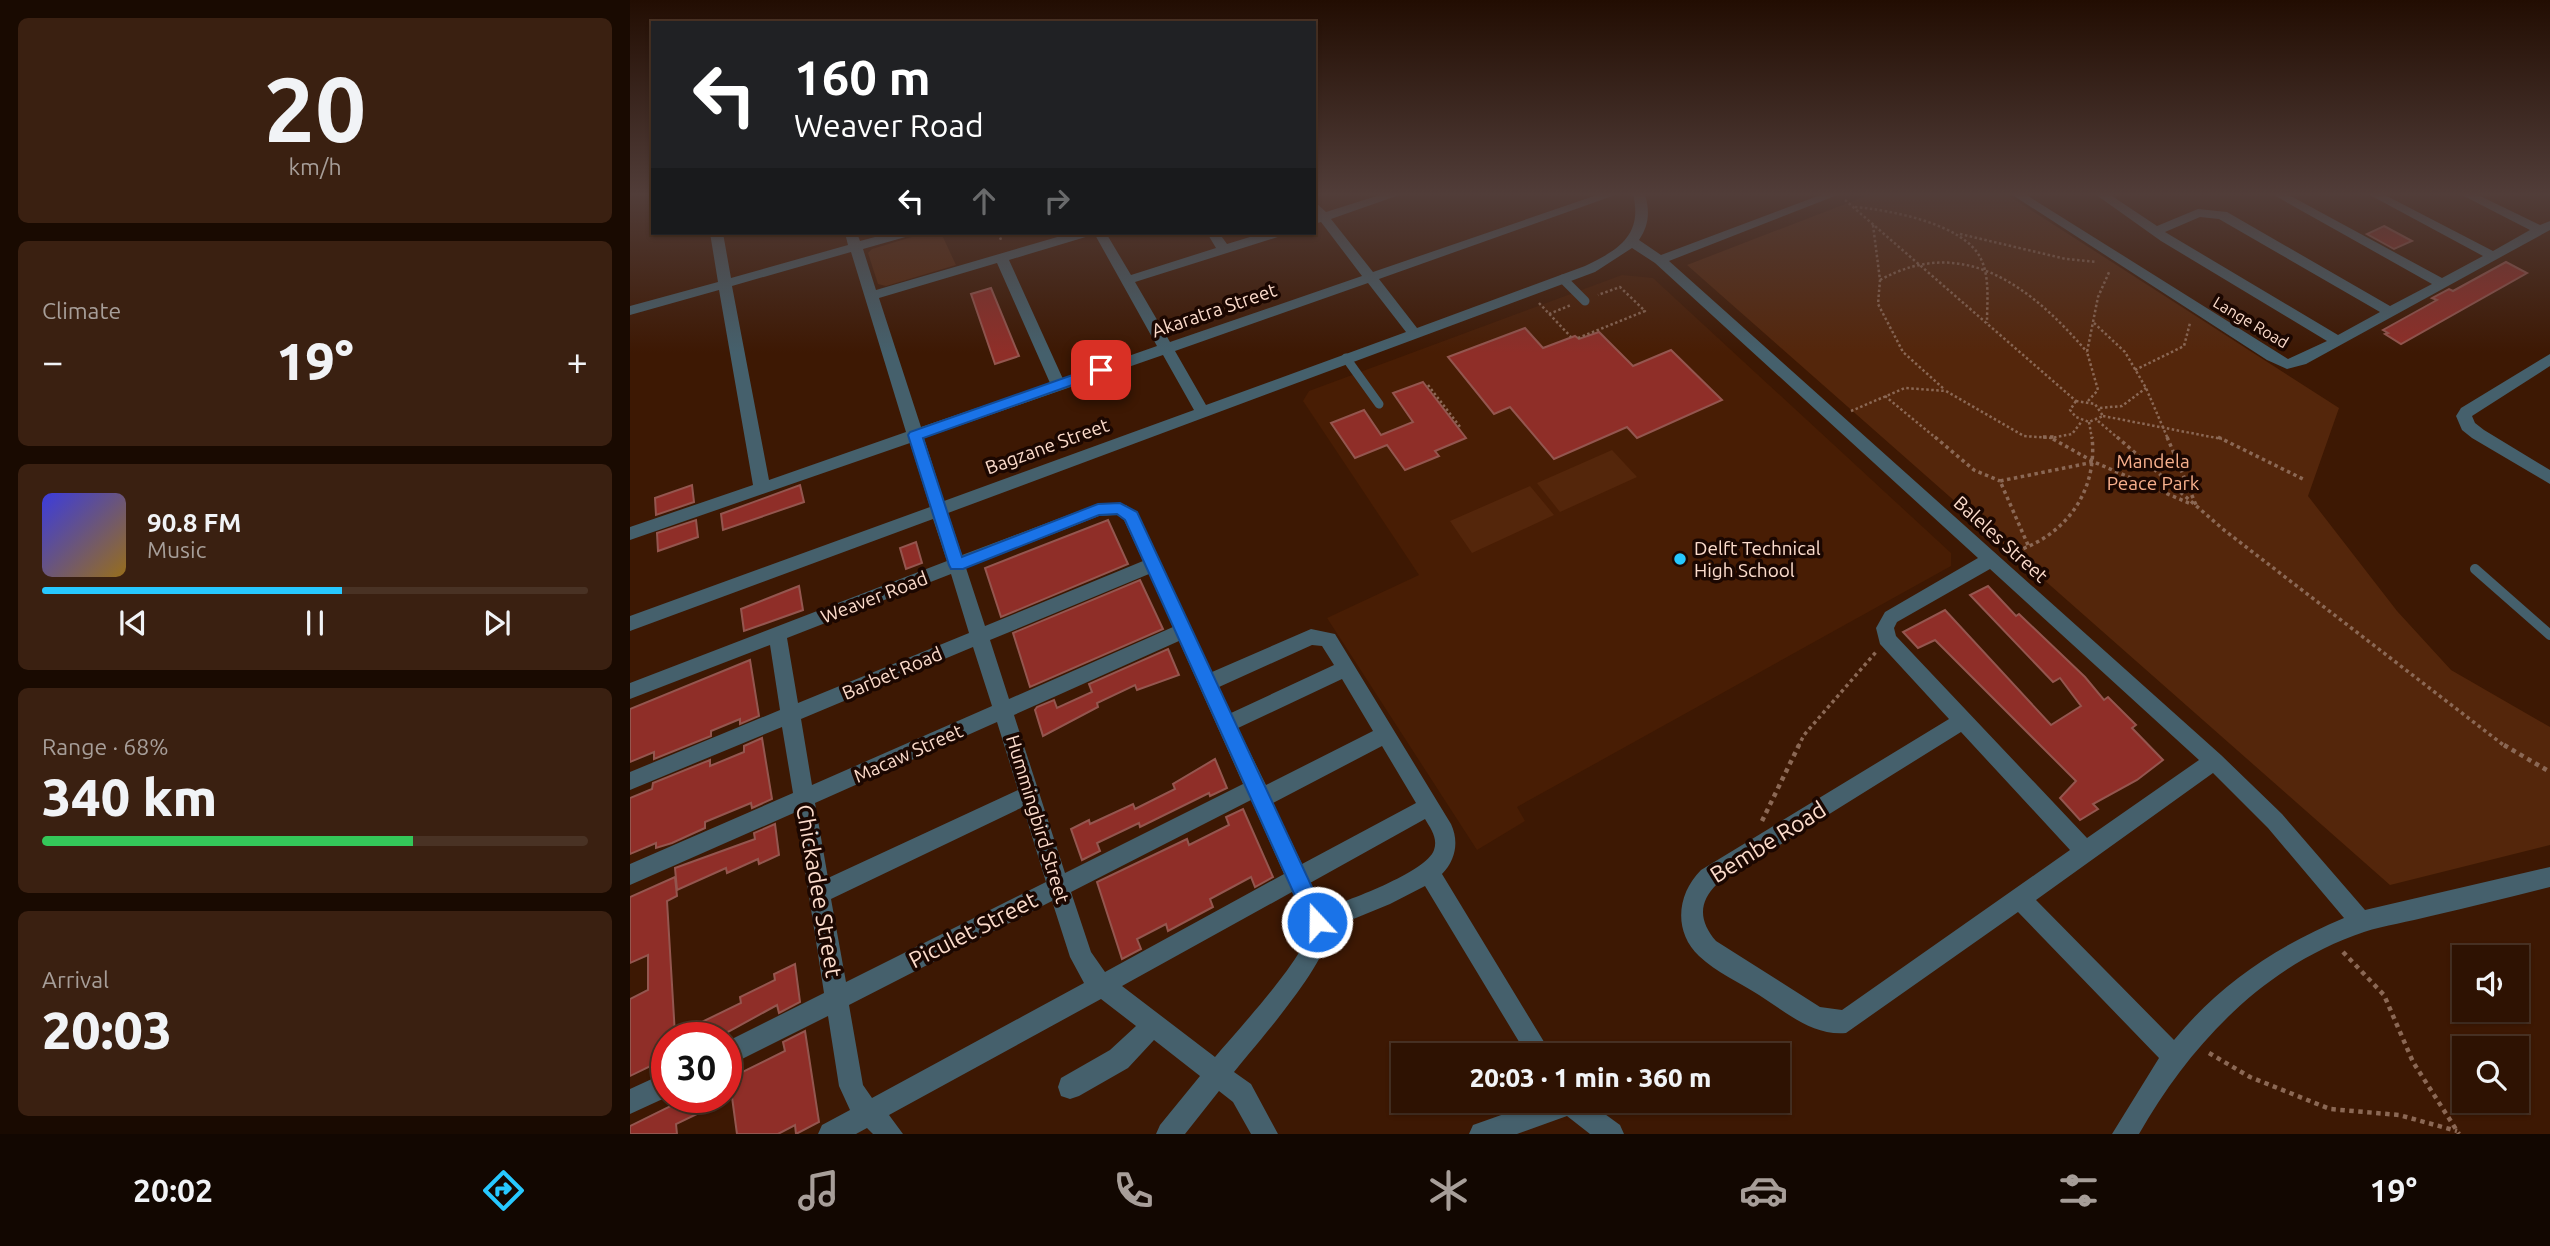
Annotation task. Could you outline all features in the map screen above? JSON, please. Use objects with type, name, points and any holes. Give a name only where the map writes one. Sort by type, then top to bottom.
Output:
[{"type":"street","points":[[718,247],[762,488]]},
{"type":"street","points":[[630,311],[724,284],[833,247]]},
{"type":"street","name":"Hummingbird Street","points":[[855,247],[1081,957],[1089,972],[1103,986],[1242,1093],[1265,1134]]},
{"type":"street","points":[[871,296],[1036,247]]},
{"type":"street","points":[[1108,247],[1202,411]]},
{"type":"street","points":[[1128,281],[1231,247]]},
{"type":"street","points":[[1344,247],[1414,333]]},
{"type":"street","name":"Akaratra Street","points":[[630,534],[1458,247]]},
{"type":"street","name":"Bagzane Street","points":[[630,624],[1563,279],[1616,257],[1627,247]]},
{"type":"street","name":"Baleles Street","points":[[1640,247],[1660,260],[2214,761],[2275,821],[2361,922]]},
{"type":"street","points":[[1660,260],[1695,247]]},
{"type":"street","name":"Lange Road","points":[[2094,247],[2287,364],[2301,361],[2509,247]]},
{"type":"street","points":[[2182,247],[2338,341]]},
{"type":"street","points":[[2277,247],[2390,312]]},
{"type":"street","points":[[2375,247],[2443,284]]},
{"type":"street","points":[[2476,247],[2493,256]]},
{"type":"street","points":[[1001,257],[1058,385]]},
{"type":"street","points":[[2546,366],[2466,412],[2464,416],[2468,426],[2478,434],[2550,478]]},
{"type":"street","name":"Weaver Road","points":[[630,691],[1098,510],[1120,509],[1131,516],[1154,564]]},
{"type":"street","points":[[1992,559],[1891,617],[1885,628],[1886,639],[2086,852]]},
{"type":"street","points":[[1154,564],[1298,876],[1317,922],[1318,936],[1303,966],[1168,1134]]},
{"type":"street","name":"Barbet Road","points":[[630,781],[1154,564]]},
{"type":"street","name":"Macaw Street","points":[[630,875],[1185,630]]},
{"type":"street","name":"Chickadee Street","points":[[777,634],[851,1086],[857,1100],[890,1134]]},
{"type":"street","points":[[1210,682],[1311,637],[1324,638],[1333,643],[1446,839],[1443,856],[1428,871],[1349,912],[1317,922]]},
{"type":"street","points":[[1228,724],[1347,668]]},
{"type":"street","name":"Bembe Road","points":[[1963,721],[1709,877],[1696,890],[1690,908],[1694,930],[1708,949],[1825,1021],[1846,1021],[2020,899]]},
{"type":"street","name":"Piculet Street","points":[[742,1047],[1059,886],[1386,734]]},
{"type":"street","points":[[2180,1047],[2020,899],[2214,761]]},
{"type":"street","points":[[820,893],[1030,794]]},
{"type":"street","points":[[831,1134],[1429,806]]},
{"type":"street","points":[[1428,871],[1533,1043]]},
{"type":"street","points":[[2125,1134],[2147,1094],[2180,1047],[2239,988],[2268,967],[2361,922],[2550,877]]},
{"type":"street","points":[[1070,1087],[1119,1059],[1153,1025]]},
{"type":"street","points":[[630,1102],[651,1092]]},
{"type":"street","points":[[1482,1134],[1538,1113]]},
{"type":"street","points":[[1583,1113],[1611,1134]]},
{"type":"lane","points":[[1563,279],[1585,301]]},
{"type":"lane","points":[[1346,358],[1379,404]]},
{"type":"lane","points":[[2475,569],[2550,635]]},
{"type":"path","points":[[1876,247],[1880,280],[1878,304],[1903,352],[1946,390],[2024,436],[2051,438],[2072,434],[2082,421]]},
{"type":"path","points":[[1898,247],[2076,401],[2088,401],[2100,408],[2122,406],[2146,388]]},
{"type":"path","points":[[1974,247],[1981,257],[1987,324]]},
{"type":"path","points":[[2015,247],[2066,259],[2116,262],[2098,297],[2087,352]]},
{"type":"path","points":[[1880,280],[1896,268],[1941,260],[2010,281],[2044,305],[2087,352],[2098,390],[2088,401]]},
{"type":"path","points":[[1577,338],[1645,311],[1620,286],[1585,301]]},
{"type":"path","points":[[1528,292],[1571,337]]},
{"type":"path","points":[[1549,314],[1577,303],[1572,299]]},
{"type":"path","points":[[2135,370],[2185,346],[2191,317],[2199,310]]},
{"type":"path","points":[[2094,323],[2125,352],[2146,388],[2197,507]]},
{"type":"path","points":[[1428,385],[1461,428]]},
{"type":"path","points":[[1836,419],[1905,388],[1946,390]]},
{"type":"path","points":[[1885,396],[1974,470],[2000,481],[2094,462]]},
{"type":"path","points":[[2076,401],[2070,410],[2082,421],[2098,421],[2102,416]]},
{"type":"path","points":[[2100,408],[2102,416]]},
{"type":"path","points":[[2102,416],[2212,435],[2259,454],[2305,480]]},
{"type":"path","points":[[2098,421],[2197,507],[2515,754],[2550,772]]},
{"type":"path","points":[[1992,559],[2028,545],[2056,528],[2083,503],[2094,462],[2089,422]]},
{"type":"path","points":[[2051,438],[2094,462],[2197,507]]},
{"type":"path","points":[[2000,481],[2028,545]]},
{"type":"path","points":[[1745,854],[1804,735],[1886,639]]},
{"type":"path","points":[[2330,935],[2363,976],[2384,995],[2413,1062],[2458,1132]]},
{"type":"path","points":[[2180,1047],[2216,1058],[2297,1098],[2330,1109],[2399,1115],[2458,1132]]},
{"type":"shaded area","name":"Delft Technical High School","points":[[1622,275],[1653,278],[1951,553],[1951,566],[1517,807],[1525,821],[1477,850],[1327,618],[1419,575],[1303,401],[1309,391]]},
{"type":"green space","points":[[948,247],[956,265],[886,286],[878,284],[868,253],[872,249]]},
{"type":"green space","name":"Mandela Peace Park","points":[[1734,247],[2088,247],[2339,408],[2308,496],[2397,611],[2451,670],[2550,727],[2550,845],[2390,885],[1687,265]]},
{"type":"green space","points":[[1612,450],[1637,477],[1560,512],[1537,483]]},
{"type":"green space","points":[[1530,486],[1554,515],[1472,553],[1450,521]]},
{"type":"building","points":[[2506,262],[2527,273],[2401,344],[2385,334],[2388,333],[2383,330],[2437,300],[2432,298],[2449,289],[2453,291]]},
{"type":"building","points":[[991,288],[1019,356],[995,364],[971,294]]},
{"type":"building","points":[[1525,328],[1543,348],[1575,336],[1579,339],[1599,332],[1633,366],[1671,350],[1722,400],[1637,438],[1627,427],[1554,459],[1510,407],[1494,414],[1448,357]]},
{"type":"building","points":[[1423,382],[1466,438],[1435,451],[1439,456],[1405,470],[1387,445],[1355,458],[1331,423],[1364,410],[1381,435],[1413,422],[1393,393]]},
{"type":"building","points":[[692,485],[694,502],[656,515],[655,498]]},
{"type":"building","points":[[800,485],[804,502],[723,530],[721,514]]},
{"type":"building","points":[[696,520],[698,537],[658,551],[657,533]]},
{"type":"building","points":[[1108,520],[1128,564],[1001,617],[985,568]]},
{"type":"building","points":[[916,542],[922,563],[906,569],[900,548]]},
{"type":"building","points":[[1140,580],[1163,629],[1030,687],[1013,633]]},
{"type":"building","points":[[799,586],[803,610],[744,631],[741,609]]},
{"type":"building","points":[[1988,586],[2016,616],[2019,614],[2085,677],[2104,700],[2108,697],[2136,725],[2132,728],[2163,760],[2137,780],[2093,804],[2098,809],[2080,820],[2060,798],[2076,781],[1935,640],[1918,648],[1903,632],[1945,610],[2051,725],[2081,706],[2060,678],[2053,682],[1970,595]]},
{"type":"building","points":[[1168,649],[1179,675],[1137,690],[1135,685],[1097,703],[1098,707],[1043,736],[1035,710],[1037,707],[1054,700],[1057,708],[1092,692],[1089,684]]},
{"type":"building","points":[[750,660],[759,716],[740,724],[740,719],[711,731],[711,736],[654,759],[654,752],[630,762],[630,709]]},
{"type":"building","points":[[762,738],[772,799],[752,808],[751,803],[705,822],[705,828],[672,843],[656,848],[656,843],[630,854],[630,798],[652,789],[653,783],[710,760],[710,766],[744,752],[744,746]]},
{"type":"building","points":[[1215,759],[1227,788],[1210,796],[1209,793],[1140,827],[1139,823],[1097,843],[1100,851],[1082,860],[1071,829],[1089,820],[1090,824],[1133,804],[1135,809],[1175,789],[1173,784]]},
{"type":"building","points":[[1243,809],[1273,877],[1255,887],[1251,877],[1210,899],[1213,907],[1168,931],[1166,924],[1137,939],[1141,949],[1122,959],[1097,882],[1187,839],[1189,845],[1229,825],[1226,817]]},
{"type":"building","points":[[775,824],[779,855],[759,864],[758,859],[727,873],[726,868],[677,890],[675,868],[755,839],[754,833]]},
{"type":"building","points":[[675,877],[677,896],[667,901],[674,1022],[651,1022],[651,1066],[630,1076],[630,999],[648,990],[648,955],[630,963],[630,897]]},
{"type":"building","points":[[795,964],[800,1002],[779,1013],[777,1005],[742,1024],[742,1022],[702,1022],[741,1003],[740,997],[775,980],[774,974]]},
{"type":"building","points":[[805,1031],[819,1122],[796,1134],[795,1125],[778,1134],[737,1134],[734,1113],[742,1113],[742,1072],[785,1051],[783,1042]]},
{"type":"building","points":[[657,1113],[699,1113],[676,1124],[677,1134],[630,1134],[630,1126]]},
{"type":"place","name":"Delft Technical High School","points":[[1680,559]]},
{"type":"route","points":[[1101,370],[915,435],[957,565],[1098,510],[1120,509],[1131,516],[1210,682],[1317,922]]}]
